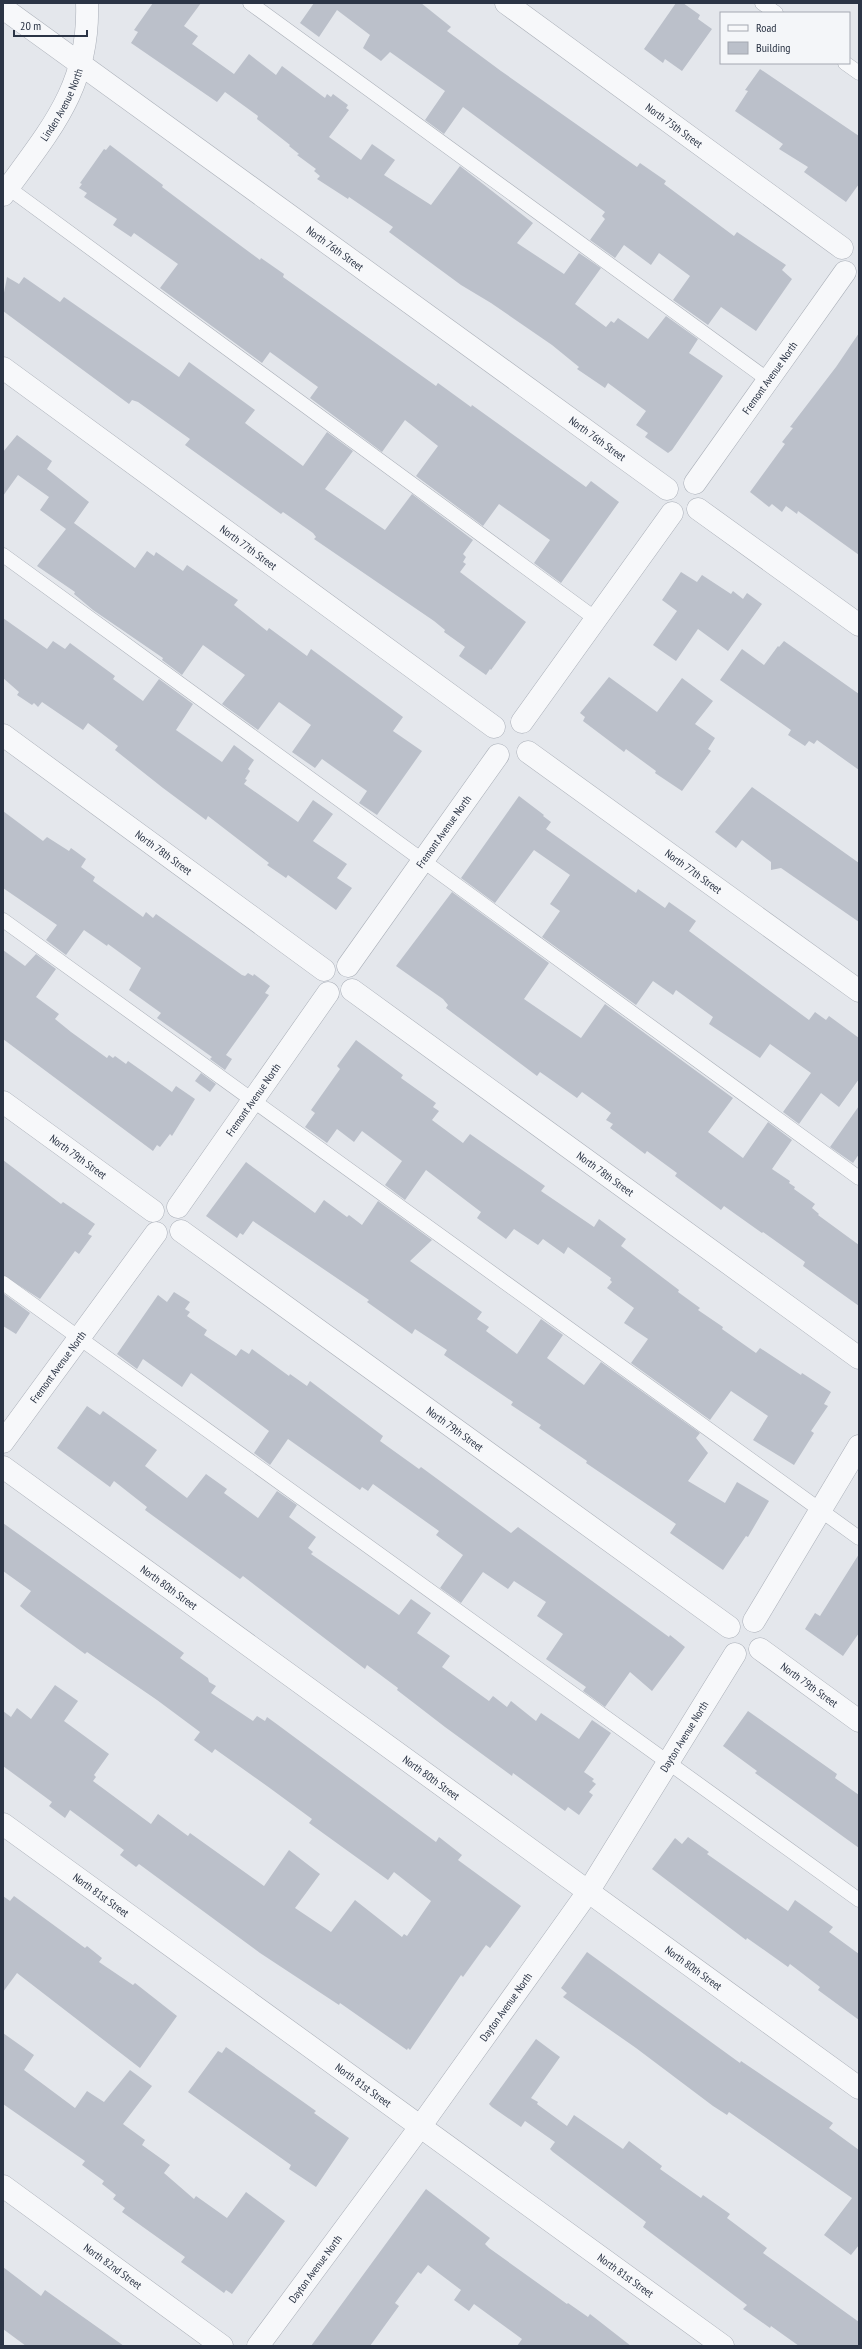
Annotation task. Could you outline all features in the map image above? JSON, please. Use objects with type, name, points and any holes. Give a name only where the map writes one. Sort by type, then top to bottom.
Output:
[{"type":"street","name":"Linden Avenue North","points":[[5,188],[63,110],[82,65],[88,22],[87,3]]},
{"type":"street","name":"North 75th Street","points":[[506,3],[851,245]]},
{"type":"street","name":"North 76th Street","points":[[3,8],[667,489]]},
{"type":"street","points":[[851,245],[839,258],[852,274]]},
{"type":"street","name":"Fremont Avenue North","points":[[694,483],[768,379],[852,274]]},
{"type":"street","name":"North 77th Street","points":[[3,368],[494,728]]},
{"type":"street","points":[[679,479],[694,483],[701,495],[698,509],[684,516],[672,513],[665,503],[664,497],[667,489],[673,481],[679,479]]},
{"type":"street","points":[[698,509],[859,625]]},
{"type":"street","points":[[522,722],[672,513]]},
{"type":"street","points":[[512,718],[522,722],[532,735],[532,742],[528,752],[521,758],[507,760],[498,755],[492,747],[491,740],[494,728],[505,720],[512,718]]},
{"type":"street","name":"North 78th Street","points":[[3,735],[324,970]]},
{"type":"street","name":"North 77th Street","points":[[528,752],[859,991]]},
{"type":"street","name":"Fremont Avenue North","points":[[348,966],[498,755]]},
{"type":"street","points":[[333,964],[348,966],[355,975],[352,990],[348,994],[338,997],[328,993],[322,982],[324,970],[333,964]]},
{"type":"street","name":"North 78th Street","points":[[352,990],[859,1358]]},
{"type":"street","name":"Fremont Avenue North","points":[[178,1207],[328,993]]},
{"type":"street","name":"North 79th Street","points":[[3,1102],[153,1211]]},
{"type":"street","points":[[164,1203],[178,1207],[185,1218],[181,1231],[168,1237],[156,1233],[150,1219],[153,1211],[164,1203]]},
{"type":"street","name":"North 79th Street","points":[[181,1231],[729,1627]]},
{"type":"street","name":"Fremont Avenue North","points":[[3,1442],[156,1233]]},
{"type":"street","points":[[754,1621],[859,1446]]},
{"type":"street","name":"North 80th Street","points":[[3,1467],[859,2088]]},
{"type":"street","points":[[744,1618],[754,1621],[763,1632],[764,1638],[760,1649],[750,1656],[735,1654],[728,1648],[725,1641],[729,1627],[738,1620],[744,1618]]},
{"type":"street","name":"North 79th Street","points":[[760,1649],[859,1721]]},
{"type":"street","name":"Dayton Avenue North","points":[[258,2346],[420,2127],[588,1892],[735,1654]]},
{"type":"street","name":"North 81st Street","points":[[3,1824],[723,2346]]},
{"type":"street","name":"North 82nd Street","points":[[3,2186],[222,2346]]},
{"type":"street","points":[[242,2346],[253,2346]]},
{"type":"lane","points":[[250,3],[768,379]]},
{"type":"lane","points":[[762,3],[775,12]]},
{"type":"lane","points":[[846,64],[859,73]]},
{"type":"lane","points":[[5,188],[596,619]]},
{"type":"lane","points":[[3,556],[859,1178]]},
{"type":"lane","points":[[3,920],[859,1538]]},
{"type":"lane","points":[[3,1283],[859,1900]]},
{"type":"building","points":[[153,3],[201,3],[184,26],[198,36],[192,44],[234,74],[249,54],[276,75],[282,66],[325,98],[327,94],[331,97],[333,94],[348,105],[346,108],[349,110],[329,137],[361,160],[372,144],[395,160],[384,175],[431,205],[460,166],[533,223],[517,243],[564,274],[579,253],[601,268],[575,304],[606,327],[611,321],[614,323],[618,318],[648,339],[666,316],[698,339],[689,353],[723,376],[672,450],[668,453],[645,437],[648,433],[636,425],[646,411],[608,383],[605,388],[577,369],[579,367],[552,345],[491,303],[461,285],[389,232],[393,227],[349,197],[348,199],[317,179],[320,176],[314,171],[316,169],[297,155],[299,154],[289,146],[290,145],[257,119],[258,116],[225,92],[217,102],[131,43],[138,32],[134,30]]},
{"type":"building","points":[[314,3],[421,3],[451,27],[447,31],[501,71],[637,167],[640,163],[666,181],[664,184],[734,236],[737,232],[786,265],[782,270],[792,279],[756,331],[721,307],[708,325],[673,300],[690,276],[659,253],[651,265],[624,245],[615,258],[590,240],[605,219],[602,216],[605,212],[463,107],[444,134],[425,120],[445,91],[390,52],[381,61],[363,48],[370,35],[337,10],[319,37],[300,23]]},
{"type":"building","points":[[676,3],[683,3],[700,15],[698,19],[712,29],[682,71],[665,59],[663,63],[644,49]]},
{"type":"building","points":[[760,69],[859,136],[859,184],[846,202],[804,172],[808,167],[779,149],[783,144],[735,111],[748,91],[745,90]]},
{"type":"building","points":[[110,145],[214,226],[260,260],[261,258],[284,274],[283,277],[436,386],[438,383],[471,407],[472,405],[586,487],[591,481],[619,502],[561,583],[534,563],[550,540],[499,504],[483,526],[416,476],[438,446],[405,420],[382,452],[310,398],[318,387],[270,352],[262,363],[160,288],[178,264],[134,233],[131,237],[113,225],[117,219],[84,197],[87,193],[79,188],[82,184],[80,183],[104,149],[106,150]]},
{"type":"building","points":[[7,277],[19,284],[24,277],[60,302],[64,297],[179,377],[189,362],[255,410],[245,423],[303,466],[327,432],[353,451],[325,489],[385,530],[412,494],[473,540],[463,554],[466,557],[463,562],[466,564],[460,572],[526,622],[491,670],[490,669],[486,675],[459,656],[465,647],[444,632],[445,630],[434,621],[314,539],[316,537],[313,533],[283,512],[281,514],[185,445],[190,439],[138,402],[132,400],[129,404],[3,311],[3,298]]},
{"type":"building","points":[[859,333],[859,555],[798,511],[797,514],[786,506],[782,512],[772,504],[769,507],[750,492],[785,444],[782,442],[793,428],[790,427],[836,367]]},
{"type":"building","points":[[17,435],[52,461],[47,469],[89,502],[74,523],[135,568],[147,551],[154,556],[156,552],[183,571],[187,565],[238,600],[234,605],[267,631],[269,628],[307,656],[311,649],[403,717],[393,731],[422,751],[377,815],[359,803],[367,791],[322,759],[315,768],[292,752],[311,725],[279,702],[258,730],[222,704],[245,675],[203,645],[182,675],[162,660],[163,658],[93,610],[74,594],[75,592],[37,566],[66,529],[40,510],[49,497],[18,475],[3,496],[3,452]]},
{"type":"building","points":[[681,572],[697,582],[702,575],[731,594],[733,591],[743,599],[747,593],[762,604],[728,651],[698,629],[676,661],[653,645],[677,611],[662,600]]},
{"type":"building","points":[[3,618],[47,649],[53,641],[65,649],[70,643],[115,676],[113,679],[143,701],[159,679],[193,704],[176,730],[222,762],[234,745],[254,760],[248,769],[250,771],[244,784],[298,822],[313,800],[333,814],[313,841],[347,864],[337,878],[352,888],[336,910],[288,875],[286,878],[267,865],[269,863],[208,816],[206,820],[163,788],[115,750],[118,746],[88,723],[83,730],[42,702],[38,707],[34,703],[32,705],[17,695],[19,692],[3,678]]},
{"type":"building","points":[[784,641],[859,694],[859,770],[817,740],[814,744],[809,741],[805,746],[788,735],[791,730],[720,680],[742,649],[764,665],[778,646],[779,647]]},
{"type":"building","points":[[609,677],[657,712],[682,678],[713,701],[695,724],[715,738],[708,749],[711,751],[682,791],[655,773],[656,771],[626,749],[624,752],[583,721],[585,717],[580,713]]},
{"type":"building","points":[[752,787],[859,863],[859,922],[781,868],[771,870],[771,862],[742,840],[736,848],[715,832]]},
{"type":"building","points":[[519,796],[551,822],[546,829],[636,893],[638,889],[665,908],[669,902],[696,921],[689,931],[809,1020],[815,1012],[826,1020],[829,1016],[859,1038],[859,1079],[839,1107],[821,1093],[799,1124],[783,1112],[811,1073],[770,1044],[760,1058],[709,1024],[713,1017],[676,990],[673,995],[653,981],[636,1005],[542,937],[560,911],[550,904],[570,875],[534,850],[495,903],[461,878]]},
{"type":"building","points":[[3,811],[43,841],[47,837],[69,851],[71,848],[86,859],[81,867],[95,877],[93,881],[143,917],[146,912],[153,918],[156,914],[242,975],[245,976],[248,973],[253,976],[254,974],[270,986],[265,993],[269,995],[226,1055],[232,1059],[225,1070],[210,1059],[212,1057],[157,1018],[161,1013],[129,990],[141,968],[108,944],[107,946],[84,930],[66,955],[46,940],[57,925],[3,888]]},
{"type":"building","points":[[452,892],[549,963],[524,999],[581,1038],[605,1004],[733,1098],[708,1132],[743,1158],[768,1122],[792,1140],[772,1169],[790,1181],[789,1183],[795,1187],[794,1189],[815,1204],[812,1208],[819,1214],[818,1215],[859,1245],[859,1306],[803,1266],[805,1262],[724,1206],[721,1210],[675,1176],[677,1173],[647,1151],[645,1154],[610,1128],[613,1124],[606,1120],[611,1113],[582,1092],[577,1098],[540,1072],[537,1076],[446,1008],[448,1005],[443,999],[396,966]]},
{"type":"building","points":[[3,950],[25,966],[36,954],[56,969],[36,997],[59,1014],[55,1019],[71,1032],[107,1058],[109,1055],[113,1058],[115,1056],[126,1064],[128,1061],[172,1092],[176,1086],[195,1099],[172,1136],[170,1134],[160,1147],[157,1145],[153,1151],[3,1039]]},
{"type":"building","points":[[356,1040],[403,1075],[401,1078],[436,1103],[433,1107],[439,1111],[432,1120],[463,1143],[470,1134],[545,1186],[541,1191],[594,1227],[599,1219],[626,1239],[621,1246],[679,1290],[678,1292],[700,1308],[698,1310],[723,1327],[722,1329],[756,1353],[760,1348],[801,1375],[802,1373],[831,1392],[824,1404],[828,1406],[811,1431],[814,1433],[794,1465],[753,1440],[768,1416],[731,1391],[710,1420],[631,1363],[648,1339],[624,1323],[634,1308],[607,1288],[612,1282],[610,1280],[611,1278],[568,1247],[564,1254],[543,1239],[538,1245],[514,1229],[506,1239],[477,1218],[481,1212],[426,1170],[405,1200],[385,1185],[402,1161],[362,1131],[354,1142],[337,1129],[327,1143],[305,1127],[315,1113],[311,1110],[340,1069],[337,1066]]},
{"type":"building","points":[[201,1073],[216,1084],[210,1092],[195,1081]]},
{"type":"building","points":[[859,1106],[859,1154],[853,1163],[830,1147]]},
{"type":"building","points":[[3,1160],[61,1204],[63,1202],[95,1224],[88,1234],[92,1236],[79,1254],[75,1251],[40,1299],[3,1275]]},
{"type":"building","points":[[246,1162],[315,1213],[324,1200],[347,1217],[349,1215],[362,1225],[378,1201],[432,1240],[410,1261],[482,1312],[477,1319],[489,1327],[486,1331],[517,1354],[541,1319],[563,1335],[547,1358],[584,1385],[601,1362],[700,1433],[696,1438],[708,1453],[688,1481],[725,1503],[737,1482],[769,1501],[748,1537],[746,1536],[723,1570],[670,1533],[676,1524],[586,1463],[587,1461],[539,1428],[541,1425],[511,1405],[513,1402],[444,1355],[447,1350],[415,1329],[412,1334],[367,1302],[369,1300],[253,1221],[243,1235],[240,1233],[237,1238],[206,1216]]},
{"type":"building","points":[[174,1292],[190,1302],[185,1309],[190,1312],[187,1316],[207,1330],[204,1335],[236,1356],[241,1349],[249,1354],[252,1349],[289,1376],[290,1374],[307,1386],[310,1381],[383,1436],[380,1441],[419,1469],[421,1467],[511,1533],[518,1527],[669,1637],[670,1635],[685,1647],[652,1691],[630,1672],[605,1707],[583,1691],[586,1687],[546,1659],[563,1634],[537,1616],[546,1602],[514,1581],[508,1589],[483,1572],[461,1603],[440,1588],[463,1555],[436,1535],[439,1531],[373,1484],[368,1491],[362,1487],[360,1490],[288,1439],[270,1465],[254,1453],[269,1431],[191,1373],[182,1387],[143,1359],[137,1369],[117,1354],[158,1295],[167,1302]]},
{"type":"building","points":[[3,1293],[30,1313],[16,1334],[3,1326]]},
{"type":"building","points":[[87,1406],[100,1415],[103,1411],[157,1450],[145,1466],[187,1498],[206,1474],[227,1489],[224,1493],[258,1518],[277,1491],[297,1505],[289,1517],[316,1537],[308,1548],[313,1552],[311,1554],[399,1615],[411,1599],[431,1613],[417,1633],[450,1656],[442,1667],[489,1701],[493,1696],[507,1707],[511,1701],[536,1721],[541,1713],[579,1739],[592,1720],[611,1733],[584,1772],[594,1779],[592,1781],[596,1784],[589,1792],[593,1795],[579,1815],[568,1807],[565,1811],[513,1773],[512,1776],[445,1727],[397,1690],[398,1688],[367,1665],[365,1669],[243,1576],[240,1579],[145,1510],[147,1507],[114,1481],[110,1487],[57,1448]]},
{"type":"building","points":[[3,1523],[184,1653],[180,1658],[208,1678],[209,1682],[216,1686],[211,1693],[253,1721],[257,1716],[265,1721],[267,1717],[436,1842],[439,1837],[462,1855],[458,1860],[521,1906],[490,1948],[486,1945],[463,1977],[461,1975],[410,2050],[408,2048],[407,2050],[340,2003],[339,2005],[260,1953],[139,1864],[136,1867],[120,1855],[124,1850],[70,1810],[65,1818],[49,1806],[52,1802],[3,1766],[3,1711],[11,1717],[17,1708],[31,1719],[55,1685],[78,1701],[64,1721],[109,1754],[94,1775],[96,1777],[93,1781],[151,1824],[158,1814],[188,1836],[190,1833],[264,1886],[289,1850],[320,1874],[295,1908],[331,1932],[355,1900],[402,1937],[404,1934],[407,1936],[431,1901],[394,1872],[388,1880],[309,1823],[312,1819],[267,1786],[215,1749],[212,1753],[194,1740],[200,1732],[157,1700],[87,1652],[85,1654],[20,1606],[31,1591],[3,1571]]},
{"type":"building","points":[[859,1554],[859,1633],[843,1656],[805,1629],[815,1613],[820,1616]]},
{"type":"building","points":[[748,1711],[837,1774],[835,1778],[859,1795],[859,1848],[755,1773],[757,1771],[723,1746]]},
{"type":"building","points":[[688,1837],[709,1852],[707,1854],[788,1911],[795,1900],[833,1927],[829,1932],[859,1954],[859,2020],[818,1990],[820,1987],[790,1964],[788,1967],[747,1938],[746,1940],[652,1869],[675,1838],[682,1844]]},
{"type":"building","points":[[3,1896],[10,1901],[14,1896],[85,1948],[87,1946],[102,1958],[99,1962],[133,1985],[135,1983],[177,2016],[140,2068],[17,1973],[3,1992]]},
{"type":"building","points":[[587,1952],[740,2063],[741,2061],[833,2123],[829,2128],[859,2150],[859,2245],[851,2255],[824,2235],[852,2198],[729,2112],[727,2115],[713,2106],[636,2048],[563,1997],[567,1993],[561,1988]]},
{"type":"building","points":[[3,2033],[34,2055],[24,2070],[75,2108],[87,2091],[104,2102],[130,2070],[152,2086],[123,2124],[145,2140],[142,2145],[170,2165],[164,2173],[194,2199],[196,2196],[227,2218],[246,2192],[285,2221],[232,2294],[226,2290],[224,2293],[181,2262],[185,2257],[122,2212],[125,2208],[113,2199],[116,2195],[102,2184],[104,2181],[82,2165],[85,2161],[3,2104]]},
{"type":"building","points":[[536,2039],[560,2057],[531,2098],[538,2102],[537,2104],[567,2126],[574,2115],[623,2149],[629,2141],[662,2166],[660,2169],[701,2198],[703,2195],[730,2214],[727,2218],[767,2248],[763,2253],[859,2322],[859,2346],[799,2346],[771,2326],[770,2328],[743,2309],[747,2305],[643,2227],[646,2222],[553,2152],[550,2149],[555,2142],[525,2121],[521,2127],[492,2107],[489,2104]]},
{"type":"building","points":[[226,2047],[316,2111],[314,2113],[349,2138],[316,2187],[289,2169],[291,2165],[188,2092],[218,2051],[222,2053]]},
{"type":"building","points":[[426,2189],[490,2238],[485,2244],[489,2248],[567,2304],[568,2303],[588,2317],[590,2314],[631,2346],[517,2346],[522,2339],[474,2304],[469,2311],[454,2300],[461,2290],[428,2265],[421,2274],[418,2272],[395,2303],[399,2306],[370,2346],[311,2346]]},
{"type":"building","points":[[3,2267],[41,2296],[45,2290],[124,2346],[26,2346],[3,2329]]}]
